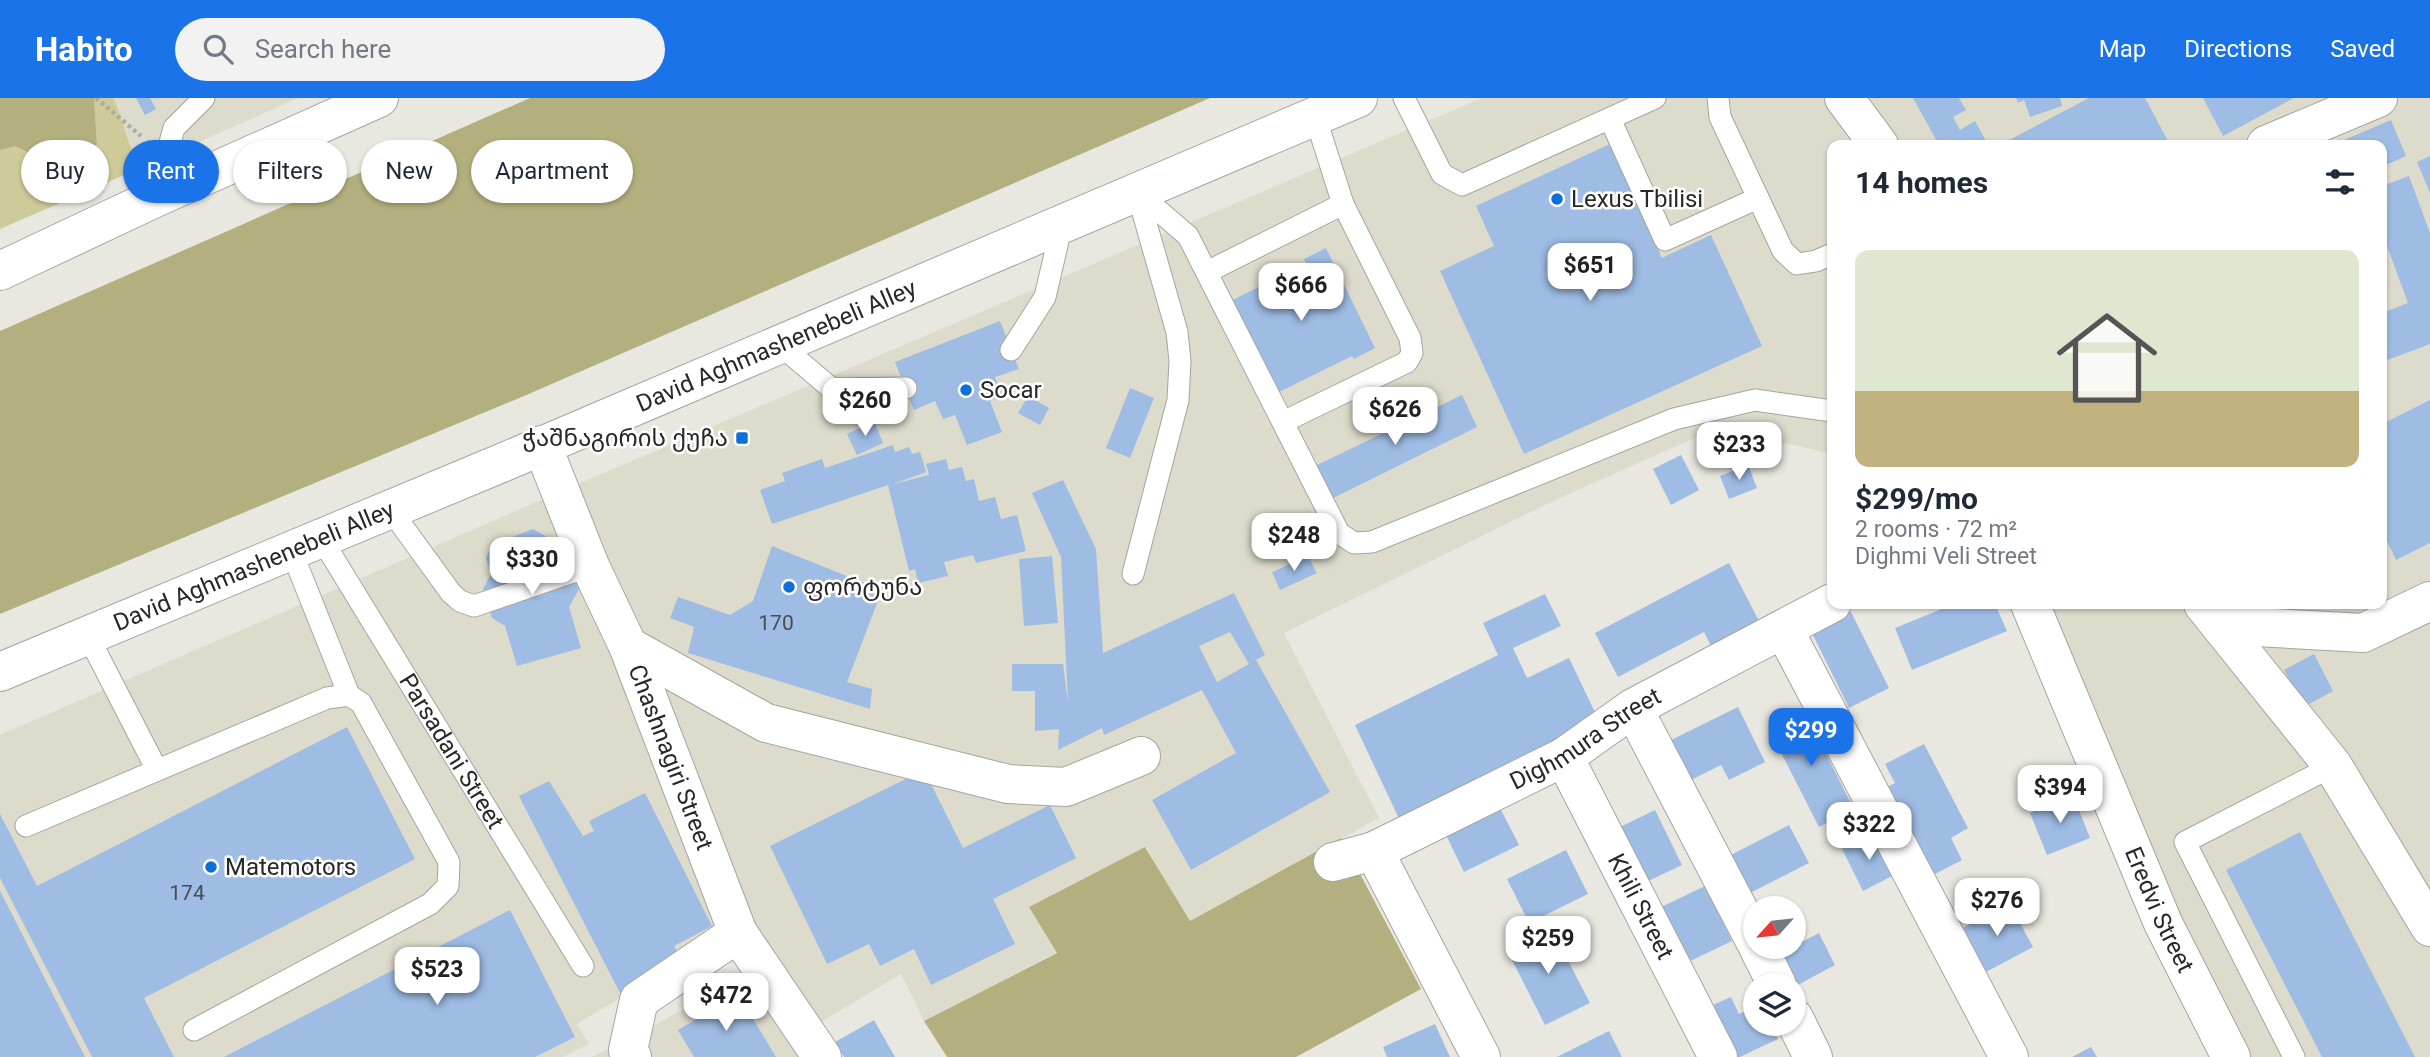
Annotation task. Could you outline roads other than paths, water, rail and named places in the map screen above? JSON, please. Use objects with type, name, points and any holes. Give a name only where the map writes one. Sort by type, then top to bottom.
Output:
[{"type":"main road","points":[[219,169],[379,98]]},
{"type":"main road","name":"David Aghmashenebeli Alley","points":[[0,672],[1358,98]]},
{"type":"main road","points":[[1844,98],[1876,140]]},
{"type":"main road","points":[[2278,140],[2378,98]]},
{"type":"main road","points":[[0,271],[144,203]]},
{"type":"main road","name":"Chashnagiri Street","points":[[542,445],[590,566],[628,646],[738,933],[822,1057]]},
{"type":"main road","points":[[2211,614],[2363,633],[2430,601]]},
{"type":"main road","name":"Dighmura Street","points":[[1333,862],[1374,851],[1564,757],[1633,708],[1827,606]]},
{"type":"main road","name":"Eredvi Street","points":[[2032,609],[2163,923],[2231,1057]]},
{"type":"main road","points":[[2211,614],[2333,766],[2427,914]]},
{"type":"main road","points":[[1784,630],[2009,1057]]},
{"type":"main road","points":[[628,646],[766,723],[1008,784],[1066,787],[1141,756]]},
{"type":"main road","points":[[1633,708],[1743,919]]},
{"type":"main road","name":"Khili Street","points":[[1564,757],[1718,1057]]},
{"type":"main road","points":[[1374,851],[1480,1057]]},
{"type":"main road","points":[[626,1055],[639,1000],[738,933]]},
{"type":"main road","points":[[1803,1036],[1813,1057]]},
{"type":"lane","points":[[171,140],[174,128],[204,98]]},
{"type":"lane","points":[[1404,98],[1442,174],[1462,184],[1655,98]]},
{"type":"lane","points":[[1718,98],[1720,117],[1783,251],[1797,264],[1827,256]]},
{"type":"lane","points":[[1283,422],[1407,362],[1412,353],[1410,338],[1343,204],[1315,116]]},
{"type":"lane","points":[[1610,118],[1665,240],[1758,198]]},
{"type":"lane","points":[[1137,192],[1188,236],[1339,533],[1354,543],[1372,542],[1674,419],[1755,400],[1827,410]]},
{"type":"lane","points":[[1133,574],[1178,400],[1180,361],[1177,332],[1137,192]]},
{"type":"lane","points":[[1208,272],[1343,204]]},
{"type":"lane","points":[[1011,350],[1045,297],[1062,224]]},
{"type":"lane","points":[[779,344],[832,389],[906,388]]},
{"type":"lane","points":[[390,509],[445,586],[460,601],[474,606],[590,566]]},
{"type":"lane","points":[[194,1030],[430,904],[448,886],[449,862],[361,703],[349,695],[306,544]]},
{"type":"lane","name":"Parsadani Street","points":[[306,544],[583,966]]},
{"type":"lane","points":[[88,636],[157,770]]},
{"type":"lane","points":[[26,826],[327,698],[349,695]]},
{"type":"lane","points":[[2294,1057],[2185,842],[2333,766]]},
{"type":"place","name":"Lexus Tbilisi","points":[[1557,199]]},
{"type":"place","name":"Socar","points":[[966,390]]},
{"type":"place","name":"ჭაშნაგირის ქუჩა","points":[[742,438]]},
{"type":"place","name":"ფორტუნა","points":[[789,587]]},
{"type":"place","name":"Matemotors","points":[[211,867]]}]
